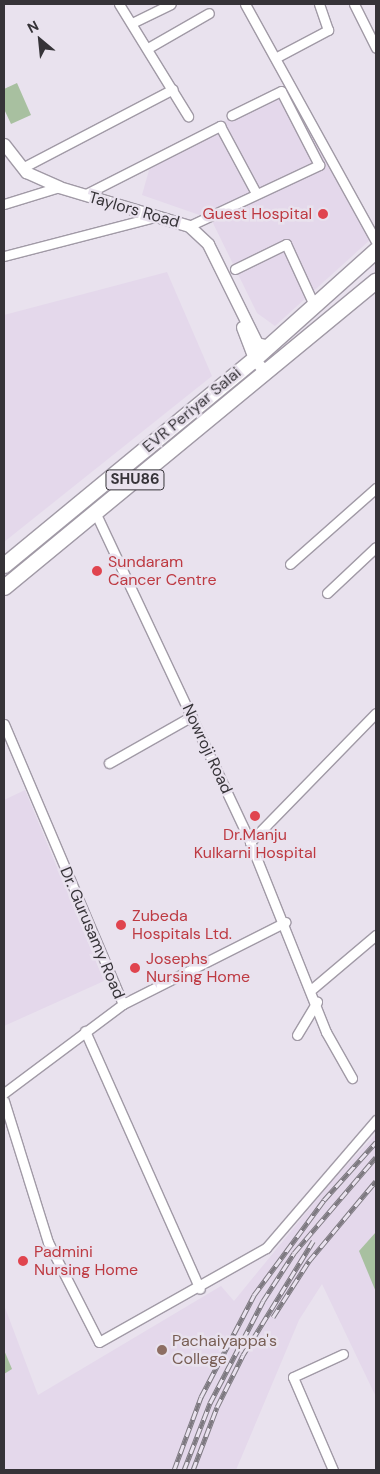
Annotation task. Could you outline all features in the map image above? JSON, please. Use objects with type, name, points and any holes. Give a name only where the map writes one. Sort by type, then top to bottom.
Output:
[{"type":"main road","name":"EVR Periyar Salai","points":[[4,565],[254,359],[376,250]]},
{"type":"main road","name":"EVR Periyar Salai","points":[[4,588],[376,280]]},
{"type":"street","points":[[119,4],[148,48],[188,116]]},
{"type":"street","points":[[132,23],[171,4]]},
{"type":"street","points":[[245,4],[277,57],[376,241]]},
{"type":"street","points":[[277,57],[328,30],[319,4]]},
{"type":"street","points":[[354,4],[376,48]]},
{"type":"street","points":[[148,48],[209,13]]},
{"type":"street","points":[[22,168],[172,89]]},
{"type":"street","points":[[188,226],[318,165],[281,91],[232,115]]},
{"type":"street","points":[[84,195],[220,126],[256,193]]},
{"type":"street","name":"Taylors Road","points":[[4,144],[22,168],[59,187],[162,216],[188,226],[208,244],[236,304],[257,343],[268,346]]},
{"type":"street","points":[[4,204],[59,187]]},
{"type":"street","points":[[4,256],[162,216]]},
{"type":"street","points":[[235,269],[286,244],[314,306]]},
{"type":"street","name":"Taylors Road","points":[[236,304],[254,359],[266,373]]},
{"type":"street","points":[[290,564],[376,488]]},
{"type":"street","name":"Nowroji Road","points":[[95,512],[250,842],[312,989],[326,1032],[352,1078]]},
{"type":"street","points":[[327,593],[376,547]]},
{"type":"street","points":[[250,842],[376,713]]},
{"type":"street","points":[[109,763],[192,716]]},
{"type":"street","name":"Dr. Gurusamy Road","points":[[4,724],[123,1004],[4,1093]]},
{"type":"street","points":[[123,1004],[285,922]]},
{"type":"street","points":[[312,989],[376,935]]},
{"type":"street","points":[[297,1035],[317,1002]]},
{"type":"street","points":[[85,1031],[200,1289]]},
{"type":"street","points":[[4,1101],[48,1242],[99,1342],[200,1289],[266,1248],[376,1120]]},
{"type":"street","points":[[333,1470],[293,1377],[343,1354]]},
{"type":"shaded area","points":[[287,86],[371,239],[275,326],[257,313],[211,219],[142,195],[151,163]]},
{"type":"shaded area","points":[[167,272],[212,376],[4,542],[4,315]]},
{"type":"shaded area","points":[[25,790],[104,981],[4,1026],[4,800]]},
{"type":"shaded area","points":[[376,1134],[376,1397],[322,1284],[299,1320],[236,1470],[4,1470],[4,1305],[38,1395],[221,1286],[234,1301],[332,1181]]},
{"type":"green space","points":[[17,83],[31,115],[11,124],[4,109],[4,89]]},
{"type":"green space","points":[[376,1232],[376,1292],[359,1251]]},
{"type":"green space","points":[[4,1350],[12,1369],[4,1374]]},
{"type":"railway","points":[[174,1470],[201,1397],[254,1295],[324,1200],[376,1142]]},
{"type":"railway","points":[[184,1470],[210,1403],[263,1301],[294,1253],[376,1157]]},
{"type":"railway","points":[[273,1317],[309,1261],[376,1181]]},
{"type":"railway","points":[[193,1470],[217,1407],[243,1355],[313,1241]]},
{"type":"place","name":"Guest Hospital","points":[[323,214]]},
{"type":"place","name":"Sundaram Cancer Centre","points":[[97,571]]},
{"type":"place","name":"Dr.Manju Kulkarni Hospital","points":[[255,816]]},
{"type":"place","name":"Zubeda Hospitals Ltd.","points":[[121,925]]},
{"type":"place","name":"Josephs Nursing Home","points":[[135,968]]},
{"type":"place","name":"Padmini Nursing Home","points":[[23,1261]]},
{"type":"place","name":"Pachaiyappa's College","points":[[162,1350]]}]
